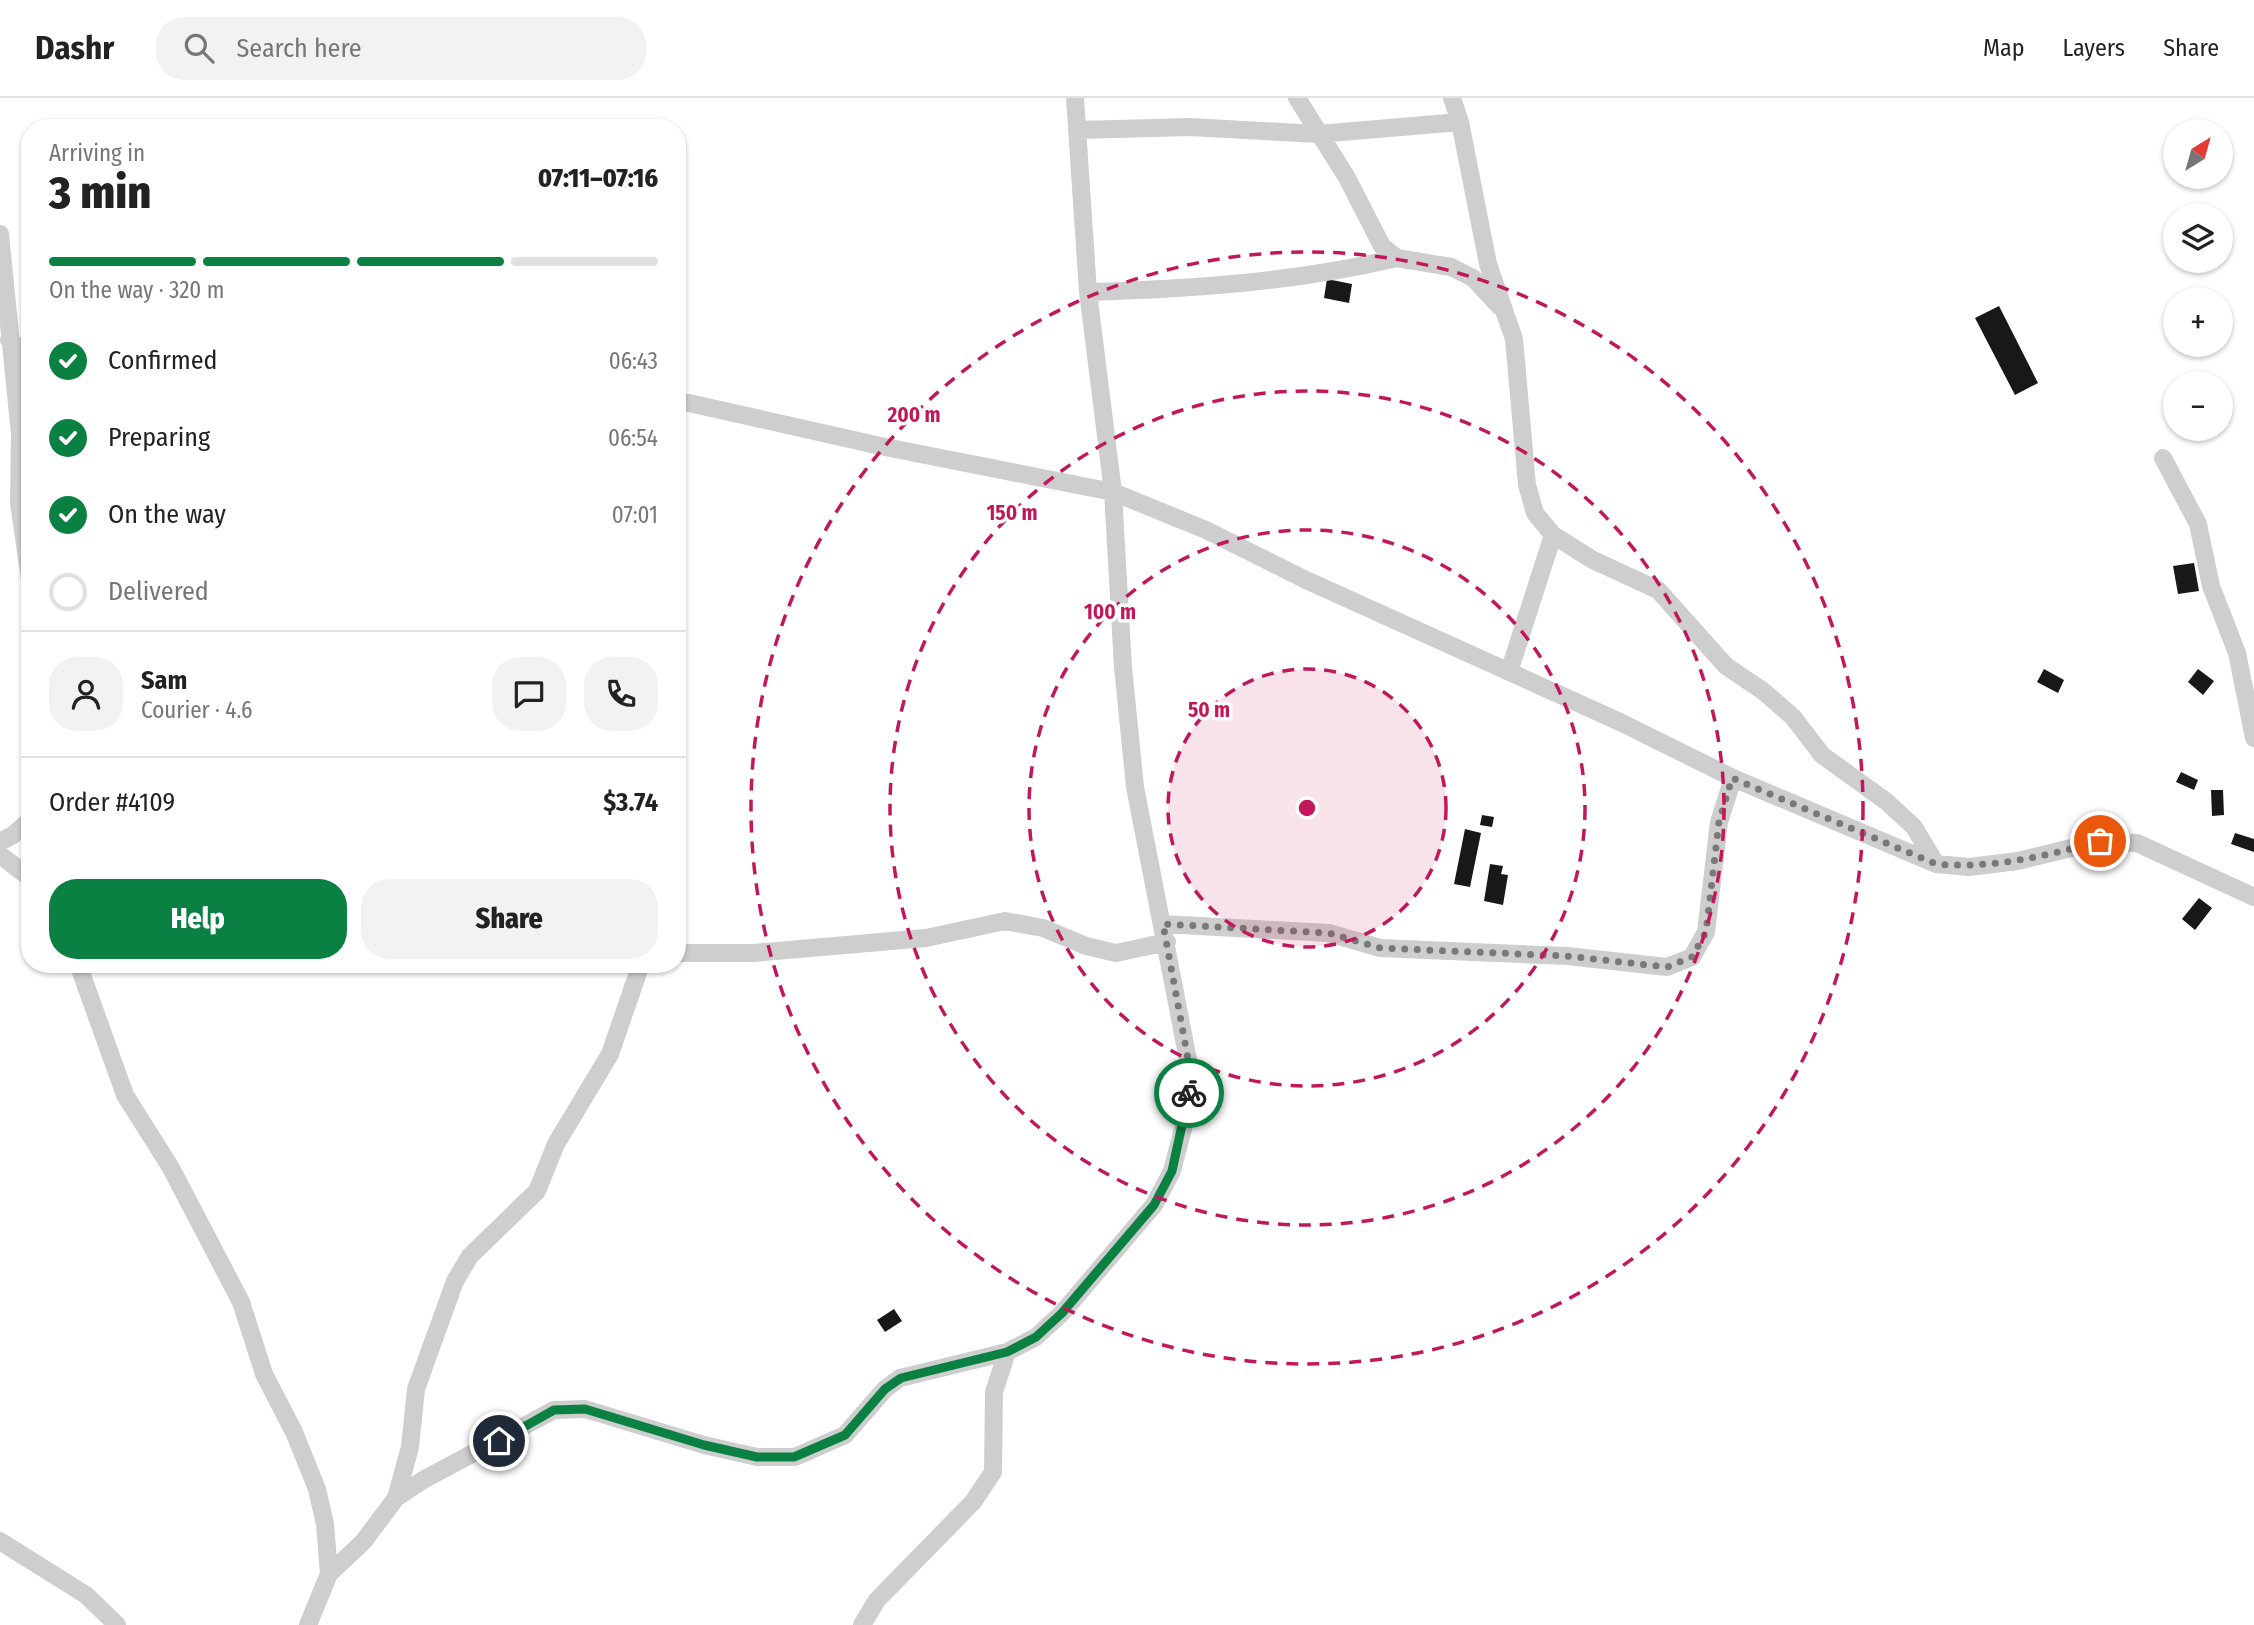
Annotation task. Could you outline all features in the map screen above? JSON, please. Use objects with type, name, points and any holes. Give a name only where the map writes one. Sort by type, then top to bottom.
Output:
[{"type":"street","points":[[308,1625],[329,1574],[363,1542],[396,1498],[423,1480],[554,1410],[585,1409],[704,1445],[757,1457],[794,1457],[845,1435],[885,1389],[901,1378],[1007,1352],[1036,1337],[1062,1313],[1154,1205],[1172,1171],[1189,1106],[1191,1075],[1178,1023],[1165,933],[1135,787],[1123,667],[1113,492],[1088,292],[1075,98]]},
{"type":"street","points":[[1297,98],[1346,176],[1382,246],[1397,258]]},
{"type":"street","points":[[1451,98],[1460,122],[1488,264],[1514,339],[1527,485],[1535,513],[1553,535],[1593,560],[1658,590],[1726,666],[1763,691],[1793,717],[1822,755],[1887,802],[1914,827],[1936,864]]},
{"type":"street","points":[[1078,130],[1190,127],[1318,134],[1460,122]]},
{"type":"street","points":[[0,234],[19,434],[21,517]]},
{"type":"street","points":[[1088,292],[1180,289],[1280,279],[1348,269],[1397,258],[1451,267],[1473,278],[1506,313]]},
{"type":"street","points":[[9,340],[21,348]]},
{"type":"street","points":[[686,403],[885,447],[1113,492],[1206,530],[1306,580],[1620,722],[1732,778],[1936,864],[1969,867],[2018,861],[2100,841],[2137,843],[2212,880],[2254,897]]},
{"type":"street","points":[[2163,458],[2197,524],[2211,586],[2237,653],[2254,738]]},
{"type":"street","points":[[1509,672],[1553,535]]},
{"type":"street","points":[[686,953],[753,953],[926,938],[1005,920],[1042,928],[1086,946],[1116,953],[1165,933],[1329,933],[1380,948],[1567,956],[1667,967],[1692,957],[1706,932],[1719,822],[1732,778]]},
{"type":"street","points":[[0,842],[21,828]]},
{"type":"street","points":[[0,855],[21,871]]},
{"type":"street","points":[[81,973],[125,1095],[171,1168],[241,1303],[264,1374],[294,1432],[317,1489],[325,1524],[329,1574]]},
{"type":"street","points":[[396,1498],[410,1447],[416,1389],[455,1281],[470,1256],[537,1191],[556,1144],[610,1054],[638,973]]},
{"type":"street","points":[[862,1625],[877,1600],[973,1502],[993,1472],[994,1391],[1007,1352]]},
{"type":"street","points":[[0,1541],[86,1595],[117,1625]]},
{"type":"building","points":[[1327,279],[1352,284],[1349,303],[1324,298]]},
{"type":"building","points":[[1999,306],[2038,383],[2015,395],[1975,318]]},
{"type":"building","points":[[2194,563],[2199,591],[2178,594],[2173,566]]},
{"type":"building","points":[[2044,669],[2064,680],[2058,693],[2037,682]]},
{"type":"building","points":[[2198,669],[2214,681],[2203,695],[2188,682]]},
{"type":"building","points":[[2181,772],[2198,780],[2194,790],[2176,782]]},
{"type":"building","points":[[2211,790],[2223,790],[2224,815],[2212,816]]},
{"type":"building","points":[[1482,815],[1494,817],[1492,827],[1480,825]]},
{"type":"building","points":[[1465,829],[1481,833],[1470,887],[1454,884]]},
{"type":"building","points":[[2235,833],[2254,839],[2254,852],[2231,844]]},
{"type":"building","points":[[1490,864],[1503,866],[1501,874],[1508,875],[1503,905],[1484,901]]},
{"type":"building","points":[[2199,898],[2212,908],[2195,930],[2182,919]]},
{"type":"building","points":[[894,1309],[902,1321],[885,1332],[877,1320]]},
{"type":"way so far","points":[[1189,1093],[1191,1075],[1178,1023],[1163,924],[1329,933],[1380,948],[1567,956],[1667,967],[1692,957],[1706,932],[1719,822],[1732,778],[1936,864],[1969,867],[2018,861],[2100,841]]},
{"type":"route","points":[[499,1441],[554,1410],[585,1409],[704,1445],[757,1457],[794,1457],[822,1447],[845,1435],[885,1389],[901,1378],[1007,1352],[1036,1337],[1062,1313],[1154,1205],[1172,1171],[1189,1106],[1189,1093]]}]
